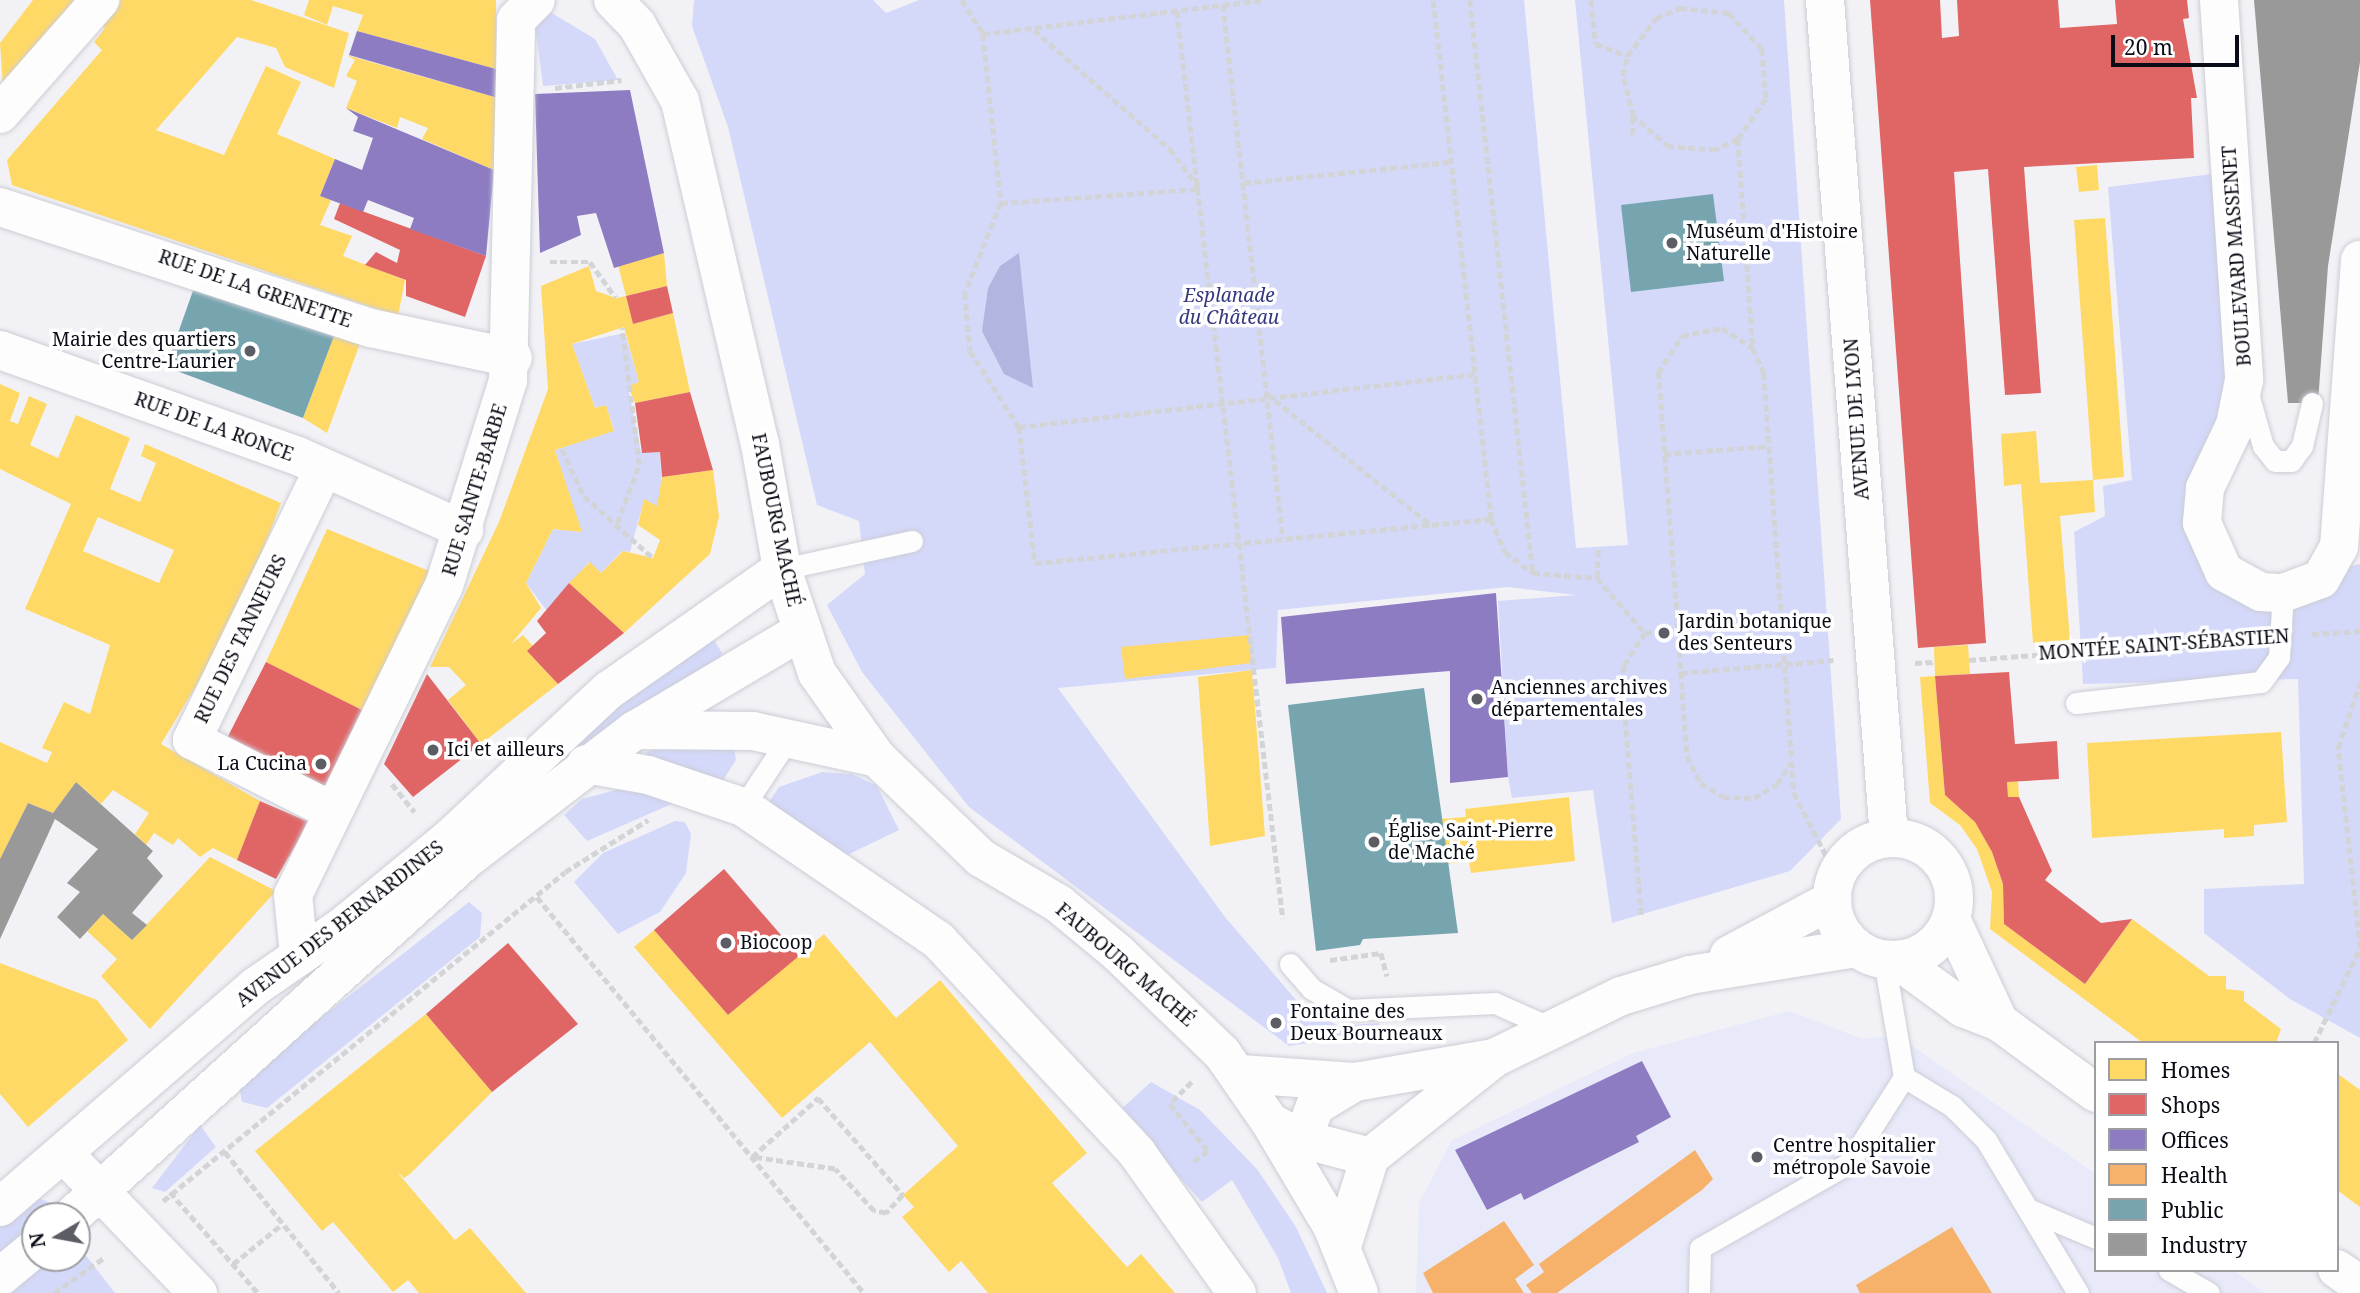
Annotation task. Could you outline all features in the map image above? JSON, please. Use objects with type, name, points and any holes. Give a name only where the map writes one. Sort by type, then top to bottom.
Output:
[{"type":"street","points":[[0,114],[100,0]]},
{"type":"street","name":"RUE SAINTE-BARBE","points":[[299,954],[293,895],[444,586],[464,530],[513,358],[516,20],[536,0]]},
{"type":"street","name":"FAUBOURG MACHÉ","points":[[613,0],[637,26],[680,101],[760,444],[782,569],[800,632],[817,673],[877,758],[981,858],[1059,904],[1117,953],[1241,1074],[1291,1145],[1342,1246],[1359,1293]]},
{"type":"street","name":"AVENUE DE LYON","points":[[1825,0],[1889,837]]},
{"type":"street","name":"BOULEVARD MASSENET","points":[[2219,0],[2244,380],[2235,425],[2205,488],[2202,523],[2224,572],[2261,592],[2283,593]]},
{"type":"street","name":"RUE DE LA GRENETTE","points":[[0,207],[371,328],[513,358]]},
{"type":"street","points":[[2283,593],[2321,579],[2339,547],[2360,260]]},
{"type":"street","name":"RUE DE LA RONCE","points":[[0,350],[298,456],[322,472],[464,530]]},
{"type":"street","name":"RUE DES TANNEURS","points":[[322,472],[192,740],[332,811]]},
{"type":"street","name":"AVENUE DES BERNARDINES","points":[[0,1206],[65,1155],[299,954],[449,839],[609,691],[782,569]]},
{"type":"street","name":"AVENUE DES BERNARDINES","points":[[88,1202],[285,1018],[586,764],[635,730],[800,632]]},
{"type":"street","points":[[635,730],[725,728],[790,736],[877,758]]},
{"type":"street","points":[[586,764],[743,807],[938,940],[1137,1153],[1237,1293]]},
{"type":"street","points":[[1342,1246],[1370,1157],[1494,1058],[1549,1027],[1690,975],[1834,887],[1858,848],[1889,837],[1927,847],[1942,861],[1951,879],[1951,919],[1999,1022]]},
{"type":"street","points":[[1834,887],[1843,935],[1963,1008],[1999,1022],[2094,1092]]},
{"type":"street","points":[[1690,975],[1879,956],[1930,948],[1951,919]]},
{"type":"street","points":[[1241,1074],[1355,1082],[1494,1058]]},
{"type":"street","points":[[1355,1082],[1315,1106],[1291,1145],[1370,1157]]},
{"type":"street","points":[[65,1155],[85,1202]]},
{"type":"street","points":[[91,1207],[139,1233],[211,1283]]},
{"type":"street","points":[[2,1275],[21,1259]]},
{"type":"street","points":[[2339,1270],[2360,1285]]},
{"type":"lane","points":[[2244,380],[2263,446],[2275,461],[2291,461],[2302,446],[2312,403]]},
{"type":"lane","points":[[782,569],[912,541]]},
{"type":"lane","points":[[2076,703],[2261,682],[2274,671],[2283,637],[2283,593]]},
{"type":"lane","points":[[743,807],[790,736]]},
{"type":"lane","points":[[1699,1293],[1700,1248],[1849,1163],[1905,1077],[1879,956]]},
{"type":"lane","points":[[1290,964],[1312,989],[1348,1010],[1494,1003],[1549,1027]]},
{"type":"lane","points":[[1905,1077],[1952,1106],[1986,1140],[2078,1293]]},
{"type":"lane","points":[[2030,1210],[2094,1237]]},
{"type":"lane","points":[[2172,1272],[2209,1293]]},
{"type":"path","points":[[961,0],[984,34],[1001,203],[965,305],[970,351],[1019,427],[1035,563],[1491,519]]},
{"type":"path","points":[[984,34],[1265,0]]},
{"type":"path","points":[[1433,0],[1491,519],[1505,552],[1533,573],[1597,578]]},
{"type":"path","points":[[1470,0],[1533,573]]},
{"type":"path","points":[[1591,0],[1596,44],[1626,56]]},
{"type":"path","points":[[1223,5],[1283,537]]},
{"type":"path","points":[[1633,116],[1669,147],[1716,150],[1738,139],[1755,121],[1769,74],[1762,49],[1738,21],[1704,7],[1680,8],[1638,34],[1626,56],[1624,87],[1633,116],[1633,137]]},
{"type":"path","points":[[1177,11],[1243,542],[1283,919]]},
{"type":"path","points":[[1033,30],[1170,149],[1199,189]]},
{"type":"path","points":[[1738,139],[1753,348],[1763,373],[1787,664],[1794,793],[1834,887]]},
{"type":"path","points":[[1244,184],[1451,162]]},
{"type":"path","points":[[1001,203],[1199,189]]},
{"type":"path","points":[[1745,233],[1843,229]]},
{"type":"path","points":[[514,266],[590,262],[616,298]]},
{"type":"path","points":[[1753,348],[1734,333],[1708,327],[1672,344],[1658,373],[1687,756],[1701,783],[1723,797],[1754,798],[1777,784],[1791,762]]},
{"type":"path","points":[[617,523],[639,465],[622,328]]},
{"type":"path","points":[[1019,427],[1267,394],[1474,374]]},
{"type":"path","points":[[1267,394],[1430,525]]},
{"type":"path","points":[[1664,454],[1769,446]]},
{"type":"path","points":[[562,449],[584,496],[653,558]]},
{"type":"path","points":[[1598,547],[1597,578],[1646,633]]},
{"type":"path","points":[[1641,915],[1622,683],[1623,665],[1646,633],[1678,630]]},
{"type":"path","name":"MONTÉE SAINT-SÉBASTIEN","points":[[1969,660],[2360,631]]},
{"type":"path","points":[[1681,673],[1787,664]]},
{"type":"path","points":[[2315,1041],[2360,948],[2338,748],[2360,683]]},
{"type":"path","points":[[54,1293],[139,1233],[170,1192],[225,1152],[537,897],[638,825],[706,795]]},
{"type":"path","points":[[537,897],[864,1293]]},
{"type":"path","points":[[1290,964],[1381,953],[1387,975]]},
{"type":"path","points":[[818,1098],[903,1195],[886,1213],[874,1211],[835,1169],[752,1157],[818,1098]]},
{"type":"path","points":[[1170,1104],[1208,1150],[1187,1168],[1180,1160]]},
{"type":"path","points":[[225,1152],[281,1225],[339,1293]]},
{"type":"path","points":[[170,1192],[258,1293]]},
{"type":"path","points":[[211,1283],[281,1225]]},
{"type":"shaded area","points":[[1019,253],[1033,388],[1004,374],[982,331],[988,288],[1000,266]]},
{"type":"shaded area","name":"Centre hospitalier métropole Savoie","points":[[1789,1011],[1863,1039],[1897,1035],[2094,1173],[2094,1272],[2236,1272],[2265,1293],[1416,1293],[1419,1203],[1452,1140],[1633,1053]]},
{"type":"green space","name":"Esplanade du Château","points":[[694,0],[873,0],[886,13],[919,0],[1524,0],[1576,548],[1628,545],[1575,0],[1784,0],[1841,819],[1790,871],[1612,923],[1593,790],[1512,798],[1508,777],[1498,601],[1576,595],[1508,587],[1278,610],[1276,668],[1058,688],[1225,917],[1303,1008],[1339,1026],[1379,1023],[1380,1032],[1289,1046],[969,807],[862,672],[827,605],[865,574],[859,521],[817,505],[728,127],[692,26]]},
{"type":"green space","points":[[532,1],[595,39],[618,80],[543,86]]},
{"type":"green space","points":[[2220,173],[2229,399],[2195,481],[2233,593],[2360,564],[2360,1038],[2290,999],[2204,933],[2204,889],[2304,884],[2298,679],[2083,684],[2074,532],[2105,516],[2103,486],[2132,480],[2108,187]]},
{"type":"green space","points":[[625,333],[639,382],[628,387],[641,452],[660,452],[662,494],[657,506],[644,500],[630,552],[622,551],[601,573],[589,562],[547,611],[526,583],[553,529],[581,532],[555,450],[614,430],[606,405],[595,408],[572,344]]},
{"type":"green space","points":[[714,640],[722,653],[715,669],[474,840],[611,710]]},
{"type":"green space","points":[[683,743],[734,749],[736,760],[720,785],[649,762],[646,752]]},
{"type":"green space","points":[[822,772],[852,774],[877,786],[899,830],[839,859],[767,805],[779,787]]},
{"type":"green space","points":[[657,789],[681,800],[587,841],[564,815],[582,799],[616,790]]},
{"type":"green space","points":[[675,821],[685,822],[691,834],[686,873],[660,912],[618,934],[574,882],[603,853]]},
{"type":"green space","points":[[469,902],[482,913],[480,937],[267,1108],[242,1102],[239,1086],[271,1057]]},
{"type":"green space","points":[[1151,1082],[1200,1110],[1257,1169],[1296,1227],[1327,1293],[1291,1293],[1278,1258],[1232,1180],[1202,1202],[1119,1111]]},
{"type":"green space","points":[[200,1125],[216,1147],[165,1192],[152,1188]]},
{"type":"green space","points":[[37,1198],[49,1202],[30,1202]]},
{"type":"green space","points":[[21,1208],[21,1245],[0,1261],[0,1220]]},
{"type":"green space","points":[[91,1262],[115,1293],[0,1293],[27,1272],[91,1272]]},
{"type":"building: Homes","points":[[33,0],[74,0],[3,87],[0,43]]},
{"type":"building: Homes","points":[[120,0],[251,0],[349,33],[334,88],[285,67],[276,48],[237,37],[156,130],[224,155],[266,66],[301,82],[277,134],[335,159],[320,196],[331,200],[320,225],[352,236],[343,256],[405,280],[398,316],[12,185],[7,160],[102,50],[94,42],[105,28],[99,24]]},
{"type":"building: Homes","points":[[309,0],[496,0],[496,69],[357,31],[363,15],[333,6],[327,25],[304,15]]},
{"type":"building: Homes","points":[[346,55],[498,98],[494,170],[422,139],[428,128],[400,117],[397,128],[346,108],[357,81],[346,76],[355,60]]},
{"type":"building: Homes","points":[[2097,165],[2099,190],[2079,192],[2076,167]]},
{"type":"building: Homes","points":[[2105,218],[2124,477],[2093,480],[2074,220]]},
{"type":"building: Homes","points":[[664,253],[667,286],[626,296],[618,265]]},
{"type":"building: Homes","points":[[589,266],[596,291],[616,298],[626,296],[633,324],[673,313],[690,392],[635,403],[628,386],[639,382],[624,327],[572,344],[595,408],[606,405],[614,431],[555,450],[582,532],[553,529],[526,583],[541,608],[511,644],[523,635],[533,646],[527,651],[558,684],[481,744],[448,700],[466,685],[449,667],[430,667],[499,522],[548,389],[541,286]]},
{"type":"building: Homes","points":[[334,336],[361,341],[327,433],[303,418]]},
{"type":"building: Homes","points":[[0,384],[20,393],[10,421],[18,424],[29,396],[47,404],[30,445],[58,458],[76,415],[130,438],[110,489],[140,502],[156,463],[141,456],[145,444],[281,503],[239,612],[226,625],[228,633],[161,744],[260,801],[237,860],[213,848],[200,857],[178,838],[173,845],[154,833],[146,845],[135,834],[149,813],[113,790],[101,804],[76,782],[53,813],[28,803],[0,859],[0,742],[47,763],[52,752],[42,748],[64,702],[90,714],[110,645],[25,609],[71,504],[0,469]],"holes":[[[98,517],[174,550],[159,583],[83,551]]]},
{"type":"building: Homes","points":[[2036,431],[2040,483],[2093,480],[2095,512],[2060,516],[2070,640],[2033,643],[2021,484],[2004,486],[2001,434]]},
{"type":"building: Homes","points":[[713,470],[719,517],[710,554],[624,633],[569,583],[590,562],[601,573],[623,551],[653,558],[660,540],[638,525],[644,499],[657,506],[662,477]]},
{"type":"building: Homes","points":[[327,529],[429,571],[364,711],[266,662]]},
{"type":"building: Homes","points":[[1250,635],[1251,663],[1125,679],[1121,647]]},
{"type":"building: Homes","points":[[1968,645],[1970,674],[1935,676],[1934,647]]},
{"type":"building: Homes","points":[[1252,670],[1265,836],[1210,846],[1198,677]]},
{"type":"building: Homes","points":[[1935,676],[1945,795],[1975,822],[1992,852],[2003,884],[2004,924],[2085,984],[2132,919],[2209,976],[2226,976],[2226,989],[2244,991],[2244,1001],[2281,1029],[2277,1041],[2140,1041],[1990,929],[1992,892],[1977,849],[1960,825],[1930,803],[1920,677]]},
{"type":"building: Homes","points":[[2281,732],[2287,822],[2254,825],[2254,836],[2224,838],[2224,829],[2092,838],[2087,743]]},
{"type":"building: Homes","points":[[2018,781],[2019,797],[2008,797],[2007,782]]},
{"type":"building: Homes","points":[[1569,797],[1575,861],[1471,873],[1469,861],[1445,864],[1440,819],[1466,817],[1465,809]]},
{"type":"building: Homes","points":[[210,857],[276,891],[150,1029],[101,976],[117,959],[87,931],[103,914],[132,940]]},
{"type":"building: Homes","points":[[654,930],[728,1015],[824,934],[896,1018],[940,980],[1087,1153],[1052,1183],[1127,1267],[1141,1254],[1175,1293],[988,1293],[961,1261],[949,1272],[902,1217],[914,1207],[903,1195],[958,1146],[870,1042],[782,1118],[634,947]]},
{"type":"building: Homes","points":[[0,963],[97,1000],[128,1040],[28,1127],[0,1094]]},
{"type":"building: Homes","points":[[426,1014],[492,1092],[410,1174],[404,1178],[397,1172],[455,1240],[470,1228],[526,1293],[419,1293],[408,1280],[393,1292],[333,1222],[322,1231],[255,1151]]},
{"type":"building: Homes","points":[[2339,1074],[2360,1090],[2360,1207],[2339,1191]]},
{"type":"building: Shops","points":[[1870,0],[1940,0],[1942,38],[1959,36],[1957,0],[2058,0],[2060,28],[2117,24],[2115,0],[2187,0],[2189,18],[2183,19],[2197,98],[2191,98],[2194,158],[2024,167],[2041,393],[2005,395],[1988,169],[1954,172],[1986,643],[1918,648]]},
{"type":"building: Shops","points":[[340,203],[486,256],[465,317],[406,296],[406,280],[365,265],[376,252],[397,263],[400,250],[334,219]]},
{"type":"building: Shops","points":[[667,286],[673,313],[633,324],[626,296]]},
{"type":"building: Shops","points":[[690,392],[713,470],[662,477],[660,452],[642,453],[635,403]]},
{"type":"building: Shops","points":[[569,583],[624,633],[558,684],[527,651],[546,633],[537,621]]},
{"type":"building: Shops","points":[[266,662],[364,711],[326,794],[223,746]]},
{"type":"building: Shops","points":[[2009,672],[2015,744],[2057,741],[2059,779],[2007,782],[2008,797],[2019,797],[2052,871],[2045,880],[2101,923],[2132,919],[2085,984],[2004,924],[2003,884],[1992,852],[1975,822],[1945,795],[1935,676]]},
{"type":"building: Shops","points":[[427,674],[481,744],[413,797],[384,764]]},
{"type":"building: Shops","points":[[260,801],[309,822],[276,879],[237,860]]},
{"type":"building: Shops","name":"Biocoop","points":[[724,869],[799,956],[728,1015],[654,930]]},
{"type":"building: Shops","points":[[508,943],[578,1024],[492,1092],[426,1014]]},
{"type":"building: Offices","points":[[357,31],[496,69],[498,98],[349,55]]},
{"type":"building: Offices","points":[[630,90],[664,253],[614,268],[596,213],[577,216],[581,235],[540,253],[535,94]]},
{"type":"building: Offices","points":[[346,108],[494,170],[486,256],[410,229],[414,218],[368,200],[363,212],[320,196],[335,159],[362,170],[373,138],[353,131],[358,117]]},
{"type":"building: Offices","name":"Anciennes archives départementales","points":[[1496,593],[1508,777],[1450,783],[1450,671],[1286,684],[1281,617]]},
{"type":"building: Offices","points":[[1642,1061],[1671,1117],[1636,1136],[1639,1142],[1524,1200],[1521,1193],[1487,1210],[1455,1150]]},
{"type":"building: Health","points":[[1695,1150],[1713,1179],[1702,1190],[1557,1293],[1532,1293],[1526,1285],[1544,1272],[1539,1264]]},
{"type":"building: Health","points":[[1504,1221],[1534,1265],[1515,1279],[1524,1293],[1433,1293],[1423,1273]]},
{"type":"building: Health","points":[[1952,1227],[1992,1293],[1860,1293],[1856,1285]]},
{"type":"building: Public","name":"Muséum d'Histoire Naturelle","points":[[1713,194],[1724,281],[1631,292],[1621,205]]},
{"type":"building: Public","name":"Mairie des quartiers Centre-Laurier","points":[[195,285],[334,336],[303,418],[166,367]]},
{"type":"building: Public","name":"Église Saint-Pierre de Maché","points":[[1424,688],[1458,933],[1363,939],[1360,945],[1316,951],[1288,705]]},
{"type":"building: Industry","points":[[2254,0],[2360,0],[2360,62],[2328,266],[2318,402],[2312,403],[2288,403]]},
{"type":"building: Industry","points":[[76,782],[153,851],[147,858],[163,876],[132,913],[147,925],[132,940],[103,914],[80,939],[57,917],[80,892],[67,883],[98,849],[55,819],[0,939],[0,859],[28,803],[53,813]]},
{"type":"place","name":"Muséum d'Histoire Naturelle","points":[[1672,243]]},
{"type":"place","name":"Mairie des quartiers Centre-Laurier","points":[[250,351]]},
{"type":"place","name":"Jardin botanique des Senteurs","points":[[1664,633]]},
{"type":"place","name":"Anciennes archives départementales","points":[[1477,699]]},
{"type":"place","name":"Ici et ailleurs","points":[[433,750]]},
{"type":"place","name":"La Cucina","points":[[321,764]]},
{"type":"place","name":"Église Saint-Pierre de Maché","points":[[1374,842]]},
{"type":"place","name":"Biocoop","points":[[726,943]]},
{"type":"place","name":"Fontaine des Deux Bourneaux","points":[[1276,1023]]},
{"type":"place","name":"Centre hospitalier métropole Savoie","points":[[1757,1157]]}]
